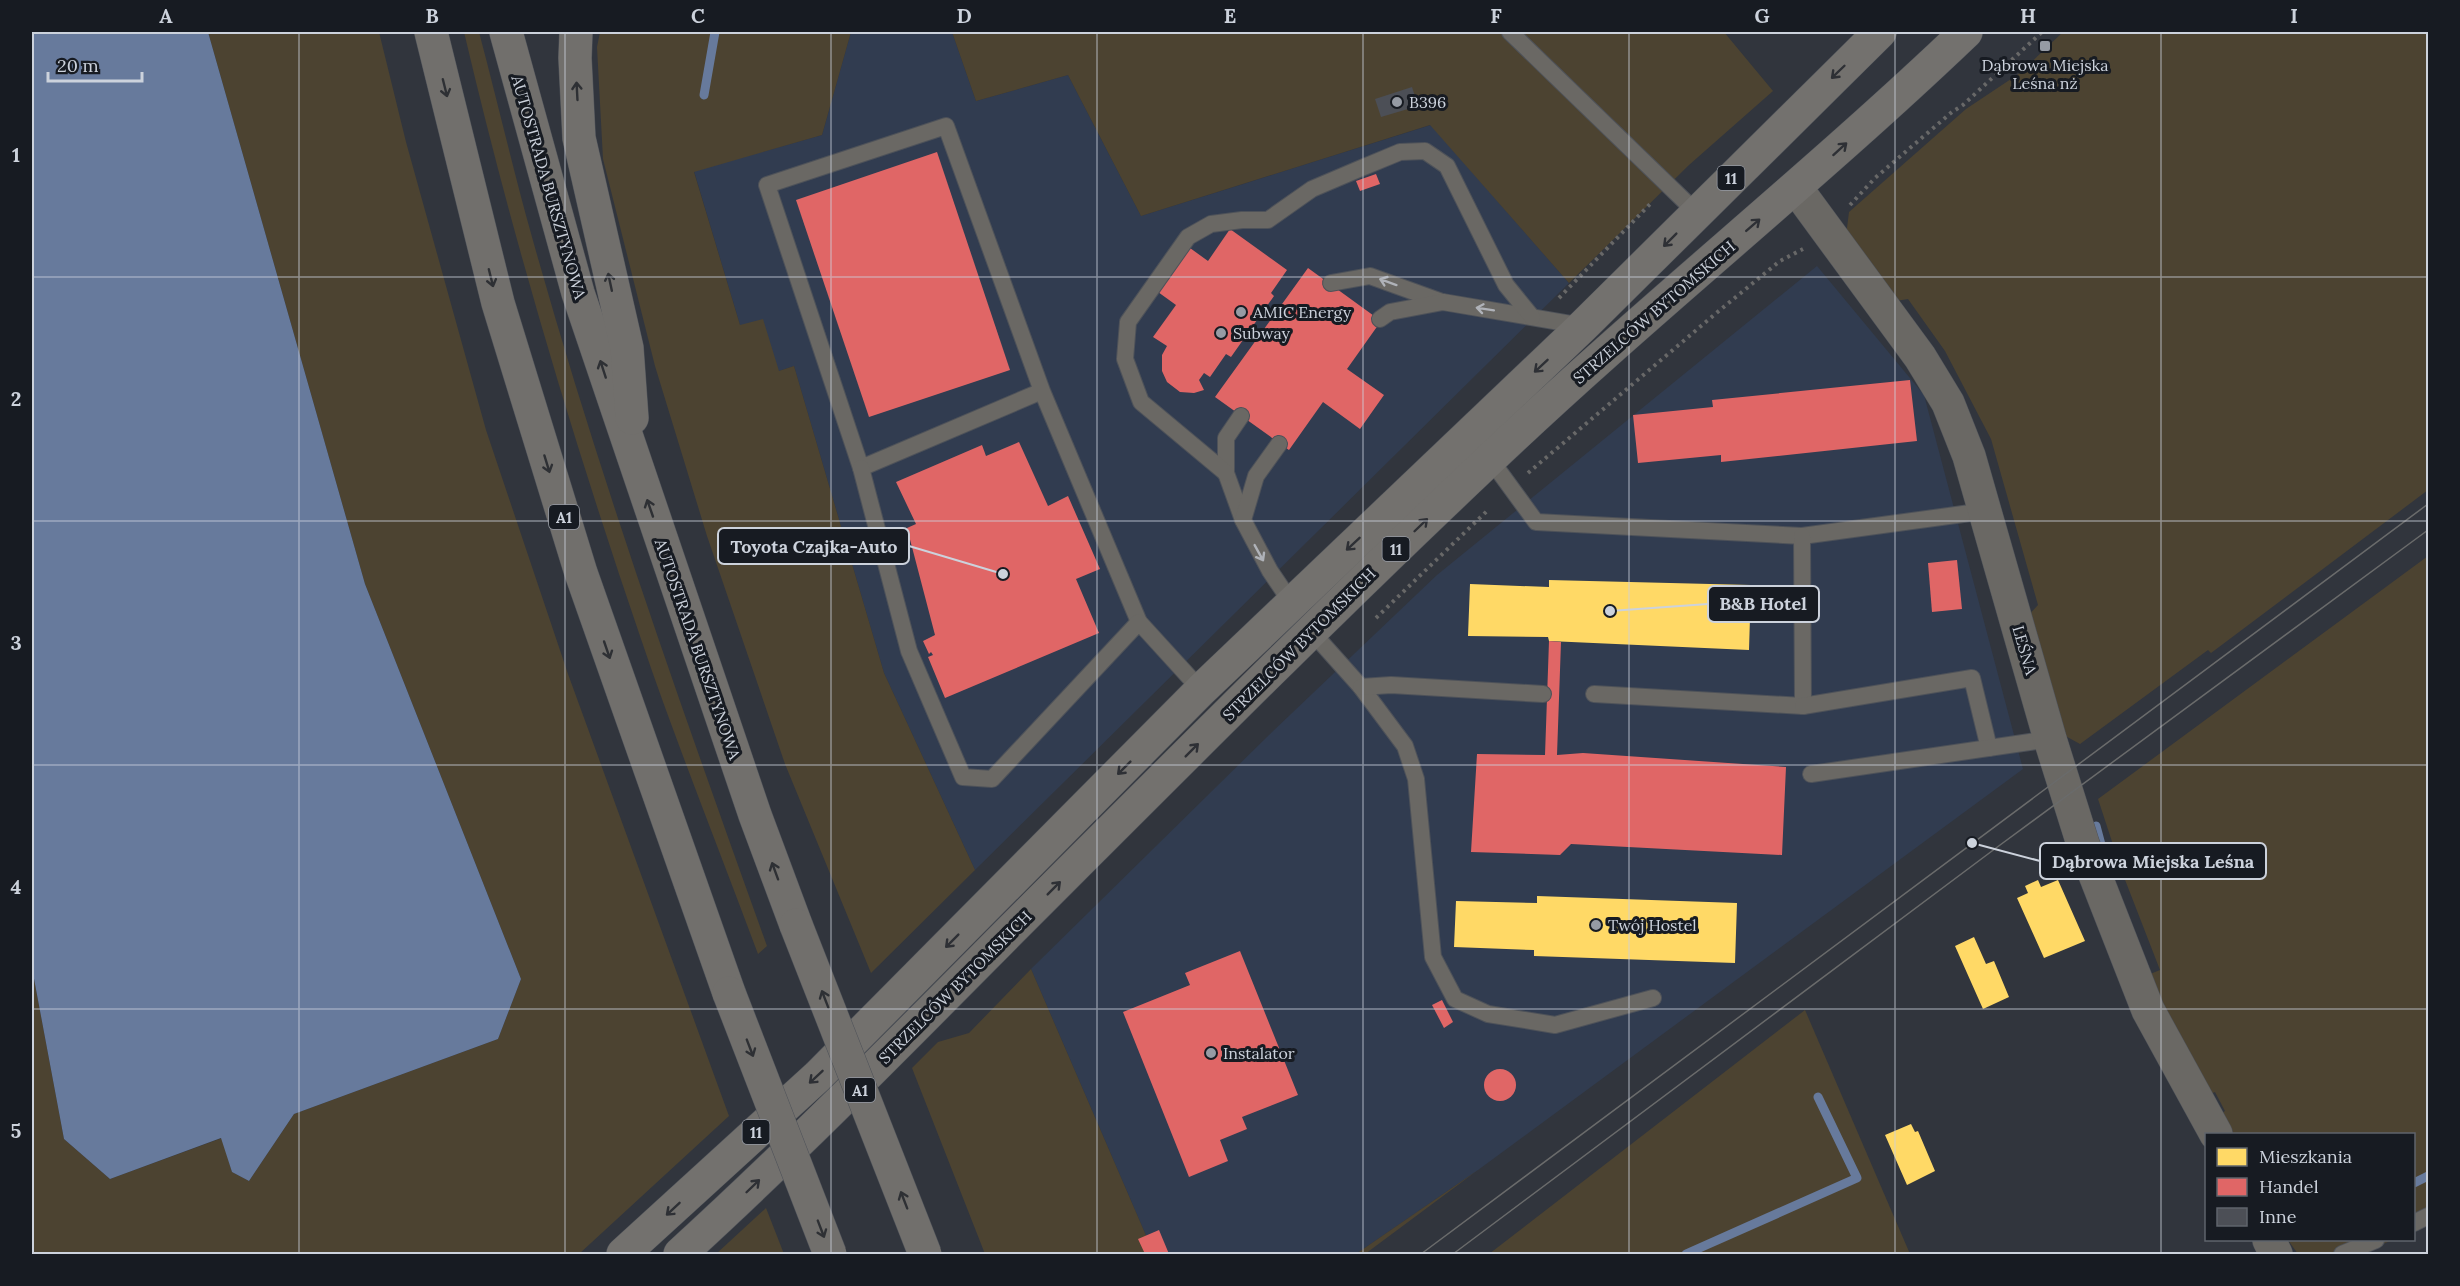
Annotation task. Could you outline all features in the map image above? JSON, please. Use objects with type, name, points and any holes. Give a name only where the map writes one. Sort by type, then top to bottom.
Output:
[{"type":"highway","name":"A1","points":[[431,32],[498,303],[574,551],[657,795],[729,993],[830,1254]]},
{"type":"highway","name":"AUTOSTRADA BURSZTYNOWA","points":[[506,32],[578,293],[755,815],[925,1254]]},
{"type":"highway","points":[[576,32],[579,138],[627,348],[635,465]]},
{"type":"main road","name":"STRZELCÓW BYTOMSKICH","points":[[623,1254],[818,1076],[1202,690],[1583,326],[1880,32]]},
{"type":"main road","name":"STRZELCÓW BYTOMSKICH","points":[[680,1254],[905,1038],[1311,631],[1490,459],[1608,350],[1796,188],[1966,32]]},
{"type":"street","name":"LEŚNA","points":[[1796,188],[1920,357],[1948,403],[1964,441],[2050,739],[2083,844],[2148,1010],[2215,1133]]},
{"type":"lane","points":[[1510,32],[1697,213]]},
{"type":"lane","points":[[1139,622],[992,779],[963,777],[909,651],[861,468],[767,185],[946,126],[1042,391],[1139,622],[1202,690]]},
{"type":"lane","points":[[1226,473],[1140,402],[1125,359],[1128,322],[1188,237],[1211,224],[1242,220],[1268,220],[1312,189],[1400,152],[1425,151],[1446,166],[1506,285],[1532,316]]},
{"type":"lane","points":[[1331,283],[1370,276],[1443,302],[1583,326]]},
{"type":"lane","points":[[1380,319],[1390,312],[1443,302]]},
{"type":"lane","points":[[861,468],[1042,391]]},
{"type":"lane","points":[[1241,416],[1226,438],[1226,473],[1244,520],[1270,571],[1292,602]]},
{"type":"lane","points":[[1244,520],[1256,476],[1279,444]]},
{"type":"lane","points":[[1490,459],[1536,522],[1802,536],[1985,511]]},
{"type":"lane","points":[[1802,536],[1803,706]]},
{"type":"lane","points":[[1311,631],[1361,687],[1404,746],[1416,779],[1433,957],[1455,999],[1488,1014],[1555,1025],[1653,998]]},
{"type":"lane","points":[[1594,694],[1803,706],[1972,678],[1989,748]]},
{"type":"lane","points":[[1361,687],[1391,685],[1543,694]]},
{"type":"lane","points":[[1812,774],[2050,739]]},
{"type":"lane","points":[[2342,1254],[2371,1241]]},
{"type":"path","points":[[1368,625],[1575,430],[1780,261],[1827,232],[1875,178],[1952,112],[1964,105],[2043,32]]},
{"type":"shaded area","points":[[32,32],[208,32],[365,584],[521,979],[498,1039],[294,1114],[249,1181],[232,1172],[221,1138],[110,1179],[64,1139],[32,968]]},
{"type":"shaded area","points":[[208,32],[379,32],[406,142],[486,430],[568,674],[729,1116],[579,1254],[32,1254],[32,968],[64,1139],[110,1179],[222,1138],[232,1172],[249,1181],[294,1114],[498,1039],[521,979],[365,584]]},
{"type":"shaded area","points":[[464,32],[479,32],[532,237],[585,416],[673,682],[767,946],[758,954],[655,679],[591,489],[523,262]]},
{"type":"shaded area","points":[[600,32],[851,32],[822,135],[694,172],[740,325],[763,319],[779,371],[794,366],[884,673],[975,870],[871,973],[785,764],[707,536],[655,366],[603,159],[597,47]]},
{"type":"shaded area","points":[[851,32],[952,32],[976,101],[1068,75],[1141,216],[1431,125],[1569,283],[975,870],[884,673],[794,366],[779,371],[740,325],[694,171],[822,135]]},
{"type":"shaded area","points":[[952,32],[1724,32],[1773,91],[1689,165],[1569,283],[1430,125],[1141,216],[1068,75],[976,101]]},
{"type":"shaded area","points":[[2063,32],[2428,32],[2428,490],[2211,653],[2208,650],[2080,744],[2060,733],[2026,618],[2038,605],[1991,439],[1945,351],[1908,299],[1896,301],[1844,232],[1847,228],[1849,212],[1966,109],[2020,73]]},
{"type":"shaded area","points":[[1817,266],[1924,395],[2023,769],[1478,1170],[1356,1254],[1154,1254],[1031,969],[1269,735],[1437,575]]},
{"type":"shaded area","points":[[2428,556],[2428,1224],[2415,1230],[2415,1133],[2222,1133],[2214,1118],[2225,1111],[2215,1092],[2203,1097],[2143,977],[2160,970],[2122,872],[2098,799]]},
{"type":"shaded area","points":[[1031,969],[1154,1254],[985,1254],[912,1068],[938,1042],[969,1033]]},
{"type":"shaded area","points":[[1805,1010],[1910,1254],[1489,1254]]},
{"type":"shaded area","points":[[1478,1170],[1365,1254],[1356,1254]]},
{"type":"shaded area","points":[[766,1208],[784,1254],[716,1254]]},
{"type":"shaded area","points":[[2289,1241],[2390,1241],[2357,1254],[2298,1254]]},
{"type":"building: Mieszkania","points":[[1549,580],[1751,585],[1749,650],[1549,641],[1548,637],[1468,636],[1470,584],[1549,587]]},
{"type":"building: Mieszkania","points":[[2038,880],[2041,887],[2058,880],[2085,941],[2044,958],[2017,898],[2028,893],[2025,886]]},
{"type":"building: Mieszkania","name":"Twój Hostel","points":[[1537,896],[1737,903],[1735,963],[1534,956],[1534,950],[1454,947],[1456,901],[1537,903]]},
{"type":"building: Mieszkania","points":[[1974,937],[1986,964],[1994,961],[2009,997],[1983,1009],[1955,946]]},
{"type":"building: Mieszkania","points":[[1911,1124],[1915,1132],[1918,1131],[1935,1171],[1907,1185],[1885,1135]]},
{"type":"building: Handel","points":[[937,152],[1010,370],[869,417],[796,200]]},
{"type":"building: Handel","points":[[1376,174],[1380,184],[1360,191],[1356,181]]},
{"type":"building: Handel","points":[[1230,229],[1287,270],[1271,293],[1274,296],[1231,357],[1226,354],[1210,377],[1204,373],[1199,380],[1204,390],[1194,393],[1180,392],[1167,382],[1162,371],[1162,355],[1167,346],[1153,337],[1176,305],[1158,292],[1190,248],[1208,261]]},
{"type":"building: Handel","points":[[1308,268],[1381,321],[1347,369],[1384,395],[1360,429],[1323,402],[1289,450],[1215,397]]},
{"type":"building: Handel","points":[[1910,380],[1917,441],[1721,462],[1721,455],[1638,463],[1633,415],[1713,407],[1712,400]]},
{"type":"building: Handel","points":[[1019,442],[1048,506],[1068,496],[1100,569],[1076,579],[1099,633],[945,698],[928,657],[933,655],[931,652],[929,654],[923,641],[935,635],[907,528],[916,524],[896,482],[982,445],[986,456]]},
{"type":"building: Handel","points":[[1957,560],[1962,609],[1932,612],[1928,563]]},
{"type":"building: Handel","points":[[1549,641],[1561,642],[1557,755],[1583,753],[1786,767],[1782,855],[1571,844],[1560,855],[1471,852],[1477,754],[1545,755]]},
{"type":"building: Handel","name":"Instalator","points":[[1240,951],[1298,1095],[1242,1117],[1247,1129],[1220,1140],[1228,1161],[1189,1177],[1123,1012],[1190,985],[1185,973]]},
{"type":"building: Handel","points":[[1442,1000],[1453,1022],[1444,1028],[1432,1005]]},
{"type":"building: Handel","points":[[1500,1069],[1511,1074],[1516,1085],[1511,1096],[1500,1101],[1489,1096],[1484,1085],[1489,1074]]},
{"type":"building: Handel","points":[[1159,1230],[1169,1254],[1145,1254],[1138,1239]]},
{"type":"building: Inne","name":"B396","points":[[1412,87],[1418,106],[1381,117],[1375,99]]},
{"type":"waterway","points":[[704,95],[715,32]]},
{"type":"waterway","points":[[2096,826],[2104,856]]},
{"type":"waterway","points":[[1686,1254],[1857,1178],[1818,1097]]},
{"type":"waterway","points":[[2415,1182],[2428,1176]]},
{"type":"tram line","points":[[1421,1254],[2428,504]]},
{"type":"tram line","points":[[1453,1254],[1996,848],[2428,530]]},
{"type":"place","name":"Dąbrowa Miejska Leśna nż","points":[[2045,46]]},
{"type":"place","name":"B396","points":[[1397,102]]},
{"type":"place","name":"AMIC Energy","points":[[1241,312]]},
{"type":"place","name":"Subway","points":[[1221,333]]},
{"type":"place","name":"Toyota Czajka-Auto","points":[[1003,574]]},
{"type":"place","name":"B&B Hotel","points":[[1610,611]]},
{"type":"place","name":"Dąbrowa Miejska Leśna","points":[[1972,843]]},
{"type":"place","name":"Twój Hostel","points":[[1596,925]]},
{"type":"place","name":"Instalator","points":[[1211,1053]]}]
